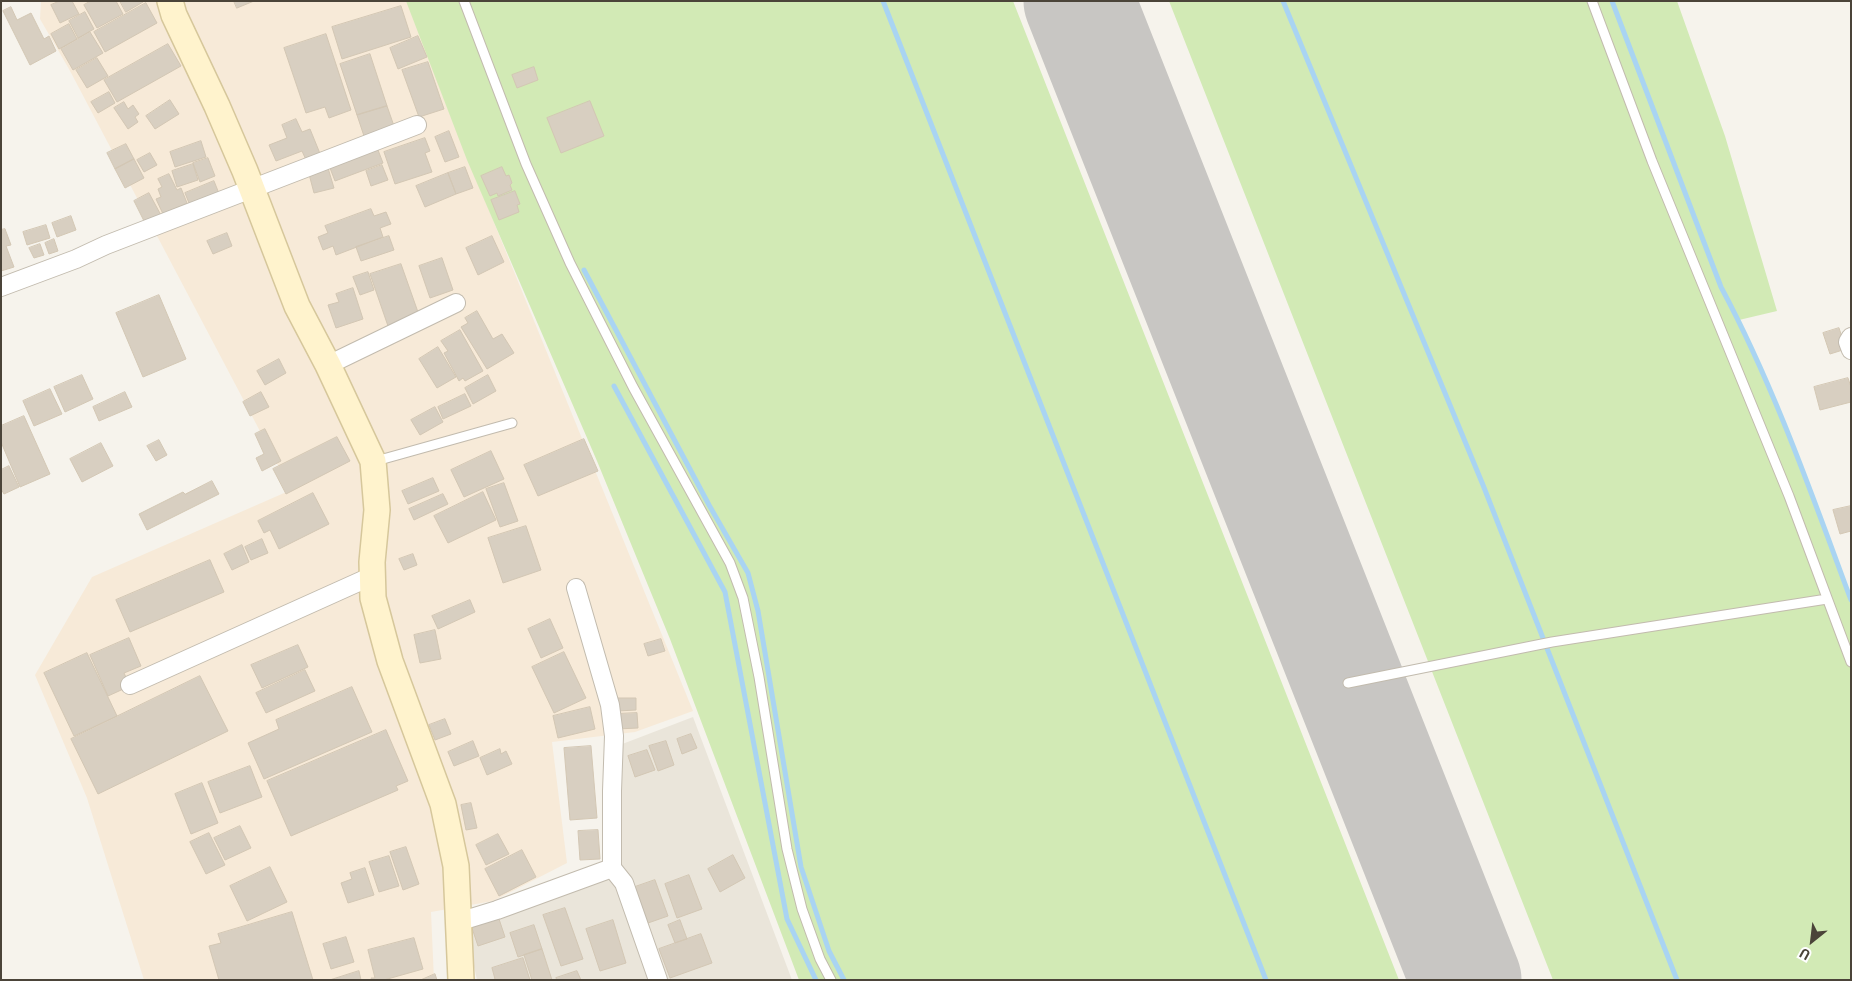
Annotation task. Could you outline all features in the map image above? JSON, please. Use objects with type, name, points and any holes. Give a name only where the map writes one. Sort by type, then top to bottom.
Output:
[{"type":"street","points":[[170,1],[174,15],[218,106],[297,306],[328,365],[373,461],[377,510],[372,562],[373,598],[390,661],[443,804],[456,866],[461,980]]},
{"type":"street","points":[[1,287],[76,259],[106,245],[251,188],[417,125]]},
{"type":"street","points":[[328,365],[456,304]]},
{"type":"street","points":[[1851,337],[1848,342],[1851,350]]},
{"type":"street","points":[[130,685],[372,576]]},
{"type":"street","points":[[576,588],[610,705],[614,736],[612,868],[624,882],[658,980]]},
{"type":"street","points":[[458,922],[497,910],[612,868]]},
{"type":"lane","points":[[464,1],[526,164],[570,263],[633,387],[730,563],[740,590],[760,677],[787,849],[802,909],[820,959],[831,980]]},
{"type":"lane","points":[[1592,1],[1652,161],[1789,496],[1851,662]]},
{"type":"lane","points":[[373,461],[512,423]]},
{"type":"lane","points":[[1348,683],[1552,642],[1828,599]]},
{"type":"shaded area","points":[[41,1],[407,1],[451,117],[693,711],[635,732],[552,742],[567,863],[493,901],[431,912],[434,980],[144,980],[87,798],[35,675],[92,577],[291,490],[69,69],[40,19]]},
{"type":"shaded area","points":[[693,717],[792,980],[477,980],[464,920],[604,862],[604,751]]},
{"type":"green space","points":[[406,1],[1013,1],[1399,980],[799,980],[670,639],[597,461],[467,160]]},
{"type":"green space","points":[[1169,1],[1677,1],[1725,136],[1777,311],[1739,320],[1798,459],[1851,600],[1851,980],[1553,980]]},
{"type":"building","points":[[60,1],[72,1],[79,14],[60,23],[51,5]]},
{"type":"building","points":[[91,1],[116,1],[123,14],[97,28],[84,5]]},
{"type":"building","points":[[120,1],[142,1],[143,2],[126,12]]},
{"type":"building","points":[[234,1],[254,1],[237,8]]},
{"type":"building","points":[[146,3],[157,23],[105,52],[94,32]]},
{"type":"building","points":[[401,6],[411,37],[342,59],[332,27]]},
{"type":"building","points":[[11,7],[17,20],[31,13],[44,39],[49,36],[56,51],[30,65],[3,11]]},
{"type":"building","points":[[85,12],[94,29],[78,38],[69,21]]},
{"type":"building","points":[[69,24],[77,39],[59,49],[51,34]]},
{"type":"building","points":[[90,32],[103,53],[73,70],[61,49]]},
{"type":"building","points":[[326,34],[351,110],[329,118],[325,107],[306,113],[284,48]]},
{"type":"building","points":[[418,36],[427,57],[398,69],[390,48]]},
{"type":"building","points":[[168,44],[181,66],[117,102],[104,80]]},
{"type":"building","points":[[370,54],[387,106],[357,115],[340,64]]},
{"type":"building","points":[[97,58],[108,76],[87,88],[76,70]]},
{"type":"building","points":[[428,62],[444,109],[419,117],[402,70]]},
{"type":"building","points":[[534,67],[538,80],[517,88],[512,75]]},
{"type":"building","points":[[109,92],[115,103],[98,113],[91,102]]},
{"type":"building","points":[[170,100],[179,114],[155,129],[146,116]]},
{"type":"building","points":[[590,101],[604,136],[561,153],[547,118]]},
{"type":"building","points":[[124,102],[128,109],[133,105],[139,114],[135,117],[138,122],[128,129],[114,108]]},
{"type":"building","points":[[387,106],[394,126],[364,136],[357,115]]},
{"type":"building","points":[[296,119],[302,132],[310,129],[321,156],[307,162],[302,151],[276,161],[269,145],[287,138],[282,125]]},
{"type":"building","points":[[449,131],[459,157],[445,162],[435,137]]},
{"type":"building","points":[[425,138],[430,151],[425,153],[432,172],[395,184],[384,152]]},
{"type":"building","points":[[201,141],[206,157],[175,167],[170,152]]},
{"type":"building","points":[[126,144],[134,159],[115,169],[107,153]]},
{"type":"building","points":[[378,150],[383,163],[335,181],[330,168]]},
{"type":"building","points":[[150,153],[157,165],[144,172],[137,160]]},
{"type":"building","points":[[208,158],[215,176],[200,182],[193,163]]},
{"type":"building","points":[[134,159],[144,178],[125,188],[115,169]]},
{"type":"building","points":[[193,164],[198,180],[177,187],[172,171]]},
{"type":"building","points":[[382,165],[388,180],[371,186],[366,171]]},
{"type":"building","points":[[465,167],[473,188],[456,194],[448,173]]},
{"type":"building","points":[[502,167],[506,176],[509,175],[512,190],[498,196],[497,193],[490,196],[481,176]]},
{"type":"building","points":[[328,168],[334,188],[314,193],[309,174]]},
{"type":"building","points":[[448,173],[456,194],[425,207],[416,186]]},
{"type":"building","points":[[169,174],[177,190],[181,188],[187,203],[163,214],[156,199],[161,197],[158,189],[162,187],[158,179]]},
{"type":"building","points":[[214,181],[220,196],[191,208],[185,193]]},
{"type":"building","points":[[515,191],[520,204],[517,205],[519,212],[499,220],[491,200]]},
{"type":"building","points":[[149,193],[162,217],[146,225],[134,201]]},
{"type":"building","points":[[371,209],[374,216],[386,212],[391,224],[380,228],[383,237],[336,255],[333,246],[323,250],[318,237],[328,233],[325,226]]},
{"type":"building","points":[[71,216],[76,230],[57,237],[52,223]]},
{"type":"building","points":[[46,225],[50,238],[27,245],[23,232]]},
{"type":"building","points":[[5,229],[11,245],[6,246],[14,267],[1,271],[1,230]]},
{"type":"building","points":[[227,233],[232,246],[213,254],[207,241]]},
{"type":"building","points":[[389,236],[394,250],[361,261],[356,247]]},
{"type":"building","points":[[492,236],[504,262],[478,275],[466,248]]},
{"type":"building","points":[[54,239],[58,251],[49,254],[45,243]]},
{"type":"building","points":[[40,244],[44,255],[34,258],[29,248]]},
{"type":"building","points":[[442,258],[453,290],[430,298],[419,266]]},
{"type":"building","points":[[401,264],[419,315],[388,326],[370,274]]},
{"type":"building","points":[[368,272],[374,290],[360,295],[353,277]]},
{"type":"building","points":[[353,288],[363,319],[336,328],[328,305],[339,302],[336,294]]},
{"type":"building","points":[[159,295],[186,359],[143,377],[116,313]]},
{"type":"building","points":[[477,311],[493,339],[502,334],[514,353],[487,369],[461,327],[468,323],[465,318]]},
{"type":"building","points":[[1839,328],[1846,349],[1830,354],[1823,333]]},
{"type":"building","points":[[460,330],[483,371],[465,381],[463,378],[459,381],[444,353],[448,351],[441,341]]},
{"type":"building","points":[[438,347],[456,377],[437,388],[419,359]]},
{"type":"building","points":[[279,359],[286,373],[265,385],[257,371]]},
{"type":"building","points":[[82,375],[93,399],[65,412],[54,387]]},
{"type":"building","points":[[488,375],[496,391],[473,404],[465,388]]},
{"type":"building","points":[[1848,378],[1851,387],[1851,402],[1820,410],[1814,387]]},
{"type":"building","points":[[50,389],[62,414],[34,426],[23,401]]},
{"type":"building","points":[[125,392],[132,407],[99,421],[93,407]]},
{"type":"building","points":[[261,392],[269,407],[250,416],[243,402]]},
{"type":"building","points":[[465,394],[471,406],[443,419],[438,407]]},
{"type":"building","points":[[435,407],[443,422],[420,435],[411,420]]},
{"type":"building","points":[[24,416],[50,474],[20,487],[1,442],[1,426]]},
{"type":"building","points":[[265,429],[281,461],[262,471],[256,458],[264,454],[255,434]]},
{"type":"building","points":[[337,437],[350,461],[286,494],[273,469]]},
{"type":"building","points":[[584,439],[598,471],[538,496],[524,465]]},
{"type":"building","points":[[159,440],[167,455],[156,461],[147,446]]},
{"type":"building","points":[[101,443],[113,466],[82,482],[70,459]]},
{"type":"building","points":[[491,451],[504,479],[464,497],[451,470]]},
{"type":"building","points":[[9,466],[19,487],[4,494],[1,489],[1,470]]},
{"type":"building","points":[[433,478],[439,491],[408,504],[402,491]]},
{"type":"building","points":[[212,481],[219,494],[147,530],[139,514],[183,492],[185,494]]},
{"type":"building","points":[[504,483],[518,521],[500,527],[486,489]]},
{"type":"building","points":[[483,492],[496,520],[448,543],[434,516]]},
{"type":"building","points":[[313,493],[329,524],[279,549],[270,530],[264,533],[258,521]]},
{"type":"building","points":[[443,494],[448,504],[414,520],[409,509]]},
{"type":"building","points":[[1851,506],[1851,531],[1840,534],[1833,510]]},
{"type":"building","points":[[526,526],[541,570],[503,583],[488,538]]},
{"type":"building","points":[[262,539],[268,553],[251,560],[245,547]]},
{"type":"building","points":[[242,545],[249,562],[232,570],[224,554]]},
{"type":"building","points":[[413,554],[417,565],[404,570],[399,559]]},
{"type":"building","points":[[210,560],[224,592],[130,632],[116,600]]},
{"type":"building","points":[[470,600],[475,612],[438,629],[432,616]]},
{"type":"building","points":[[550,619],[563,648],[541,658],[528,629]]},
{"type":"building","points":[[435,630],[441,659],[420,663],[414,635]]},
{"type":"building","points":[[129,638],[141,666],[124,673],[130,686],[108,696],[90,655]]},
{"type":"building","points":[[661,639],[665,651],[648,656],[644,644]]},
{"type":"building","points":[[298,645],[308,667],[262,688],[251,665]]},
{"type":"building","points":[[564,652],[586,698],[554,713],[532,667]]},
{"type":"building","points":[[87,653],[117,716],[74,736],[44,673]]},
{"type":"building","points":[[305,670],[315,691],[266,713],[256,693]]},
{"type":"building","points":[[200,676],[228,731],[98,794],[71,739]]},
{"type":"building","points":[[352,687],[372,732],[264,779],[248,743],[279,729],[276,720]]},
{"type":"building","points":[[617,698],[636,698],[636,710],[618,711]]},
{"type":"building","points":[[590,707],[595,729],[558,738],[553,716]]},
{"type":"building","points":[[637,713],[638,728],[617,729],[616,714]]},
{"type":"building","points":[[445,719],[451,734],[435,740],[429,725]]},
{"type":"building","points":[[386,730],[408,781],[396,786],[398,790],[291,836],[267,781]]},
{"type":"building","points":[[691,734],[697,748],[682,754],[677,739]]},
{"type":"building","points":[[473,741],[479,756],[454,766],[448,752]]},
{"type":"building","points":[[666,741],[674,765],[658,771],[649,746]]},
{"type":"building","points":[[591,746],[597,818],[570,820],[564,748]]},
{"type":"building","points":[[500,749],[501,754],[506,751],[512,764],[487,775],[480,758]]},
{"type":"building","points":[[647,750],[655,770],[635,777],[628,756]]},
{"type":"building","points":[[250,766],[262,797],[220,813],[208,782]]},
{"type":"building","points":[[202,783],[218,823],[191,834],[175,794]]},
{"type":"building","points":[[471,803],[477,828],[466,830],[461,805]]},
{"type":"building","points":[[240,826],[251,848],[225,860],[214,838]]},
{"type":"building","points":[[598,830],[600,859],[580,860],[578,831]]},
{"type":"building","points":[[209,833],[225,865],[206,874],[190,842]]},
{"type":"building","points":[[498,834],[509,854],[486,865],[476,845]]},
{"type":"building","points":[[406,847],[419,884],[403,890],[390,852]]},
{"type":"building","points":[[522,850],[536,877],[499,896],[485,869]]},
{"type":"building","points":[[733,855],[745,878],[720,892],[708,869]]},
{"type":"building","points":[[389,856],[399,886],[379,892],[369,862]]},
{"type":"building","points":[[270,867],[287,902],[247,921],[230,886]]},
{"type":"building","points":[[365,868],[374,895],[348,903],[341,883],[352,879],[350,873]]},
{"type":"building","points":[[689,875],[702,909],[677,918],[665,884]]},
{"type":"building","points":[[655,880],[668,916],[648,923],[635,887]]},
{"type":"building","points":[[565,908],[583,959],[561,966],[543,915]]},
{"type":"building","points":[[292,912],[313,980],[219,980],[209,946],[221,943],[218,934]]},
{"type":"building","points":[[497,913],[505,937],[478,946],[470,922]]},
{"type":"building","points":[[613,920],[626,963],[600,971],[586,929]]},
{"type":"building","points":[[680,920],[687,939],[675,943],[668,925]]},
{"type":"building","points":[[534,925],[542,949],[518,957],[510,933]]},
{"type":"building","points":[[701,934],[712,963],[670,978],[659,949]]},
{"type":"building","points":[[346,937],[354,962],[331,969],[323,944]]},
{"type":"building","points":[[414,938],[423,969],[384,980],[372,980],[371,978],[375,978],[368,950]]},
{"type":"building","points":[[542,949],[552,980],[532,980],[524,955]]},
{"type":"building","points":[[523,958],[530,980],[492,980],[495,979],[492,968]]},
{"type":"building","points":[[359,971],[361,980],[330,980]]},
{"type":"building","points":[[577,971],[581,980],[557,980],[556,978]]},
{"type":"building","points":[[435,974],[437,980],[421,980]]},
{"type":"waterway","points":[[883,1],[1266,980]]},
{"type":"waterway","points":[[1283,1],[1483,485],[1677,980]]},
{"type":"waterway","points":[[1612,1],[1721,287],[1775,402],[1807,481],[1851,600]]},
{"type":"waterway","points":[[584,270],[709,505],[748,573],[758,611],[801,867],[829,951],[844,980]]},
{"type":"waterway","points":[[614,386],[725,592],[787,919],[816,980]]},
{"type":"runway","points":[[1079,1],[1466,980]]}]
